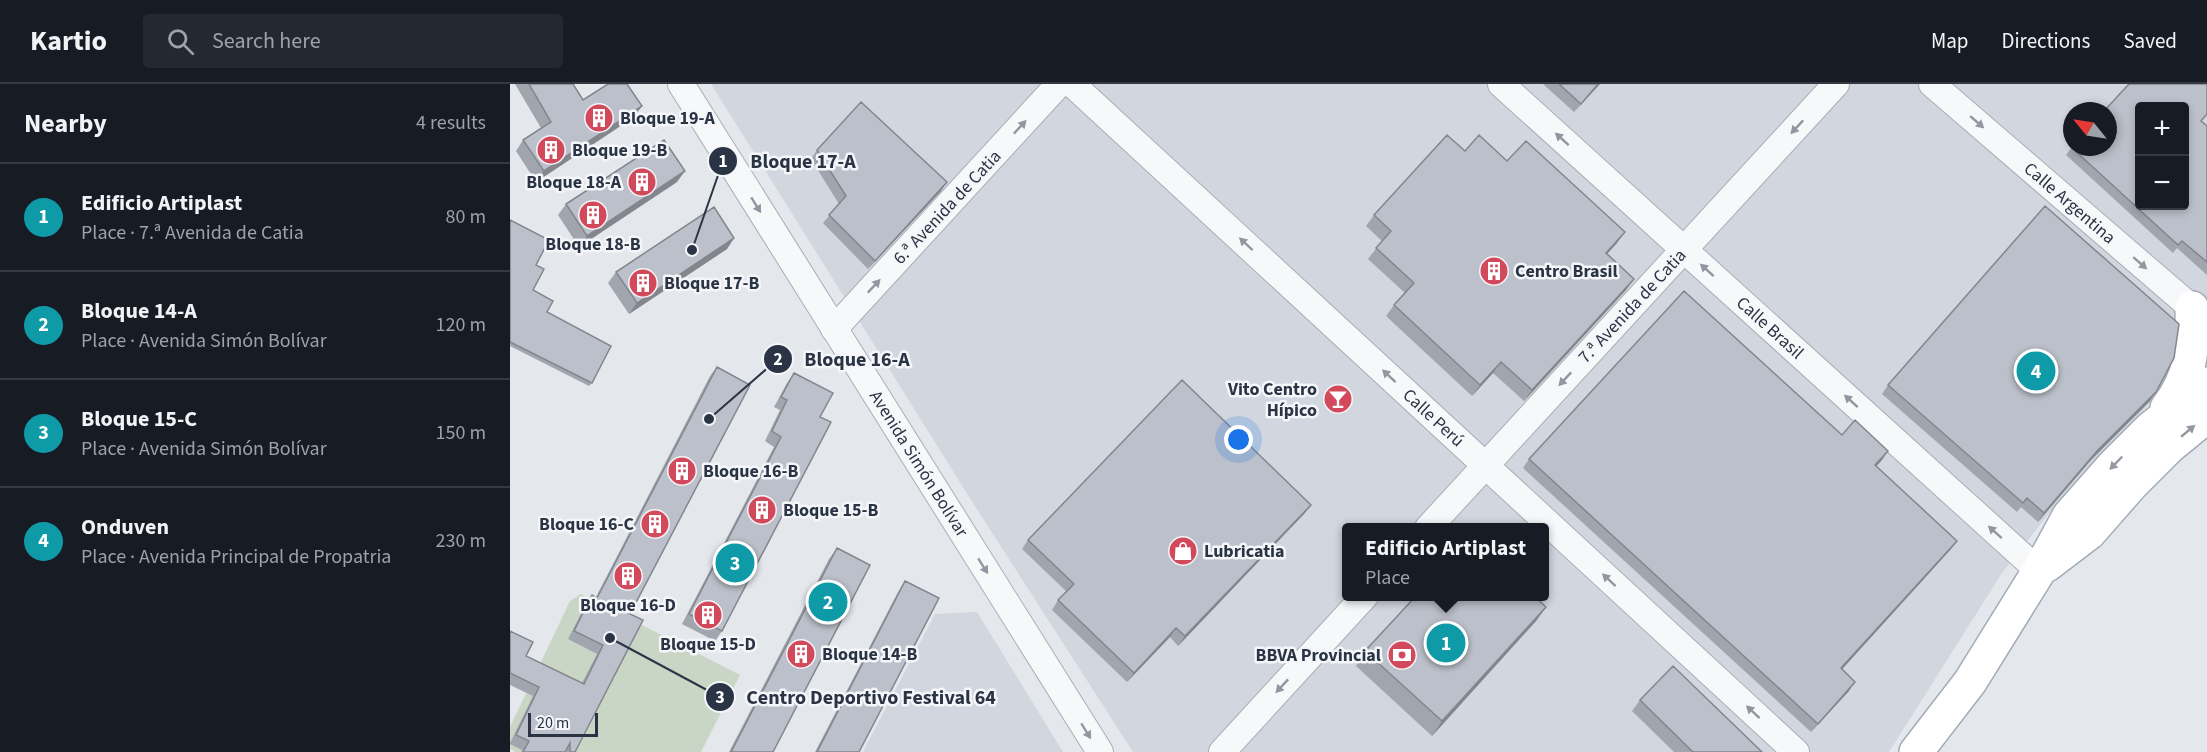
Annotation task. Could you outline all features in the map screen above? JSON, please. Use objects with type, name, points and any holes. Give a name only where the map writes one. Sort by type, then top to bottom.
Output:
[{"type":"main road","points":[[1916,752],[1970,682],[2039,571],[2069,516],[2113,466],[2151,428],[2175,398],[2186,373],[2200,315]]},
{"type":"main road","points":[[2151,428],[2207,384]]},
{"type":"main road","points":[[2039,571],[2089,533],[2132,484],[2169,447],[2207,416]]},
{"type":"street","name":"6.ª Avenida de Catia","points":[[834,329],[1059,84]]},
{"type":"street","name":"Calle Perú","points":[[1072,84],[1548,523]]},
{"type":"street","name":"Calle Brasil","points":[[1501,84],[2039,571]]},
{"type":"street","name":"7.ª Avenida de Catia","points":[[1433,523],[1836,84]]},
{"type":"street","name":"Calle Argentina","points":[[1932,84],[2200,315]]},
{"type":"street","name":"Avenida Simón Bolívar","points":[[689,88],[714,139],[1100,752]]},
{"type":"street","name":"Calle Perú","points":[[1549,524],[1796,752]]},
{"type":"street","points":[[1222,752],[1361,601]]},
{"type":"shaded area","points":[[711,84],[2207,84],[2207,360],[2159,393],[2051,511],[2002,573],[1889,752],[1133,752],[973,503]]},
{"type":"shaded area","points":[[977,612],[1063,752],[863,752],[935,614]]},
{"type":"green space","points":[[581,594],[740,675],[701,752],[516,752],[510,749],[510,727],[570,601]]},
{"type":"building","points":[[529,84],[573,84],[583,100],[608,84],[627,84],[642,106],[544,171],[523,140],[551,122]]},
{"type":"building","points":[[1559,84],[1598,84],[1581,104]]},
{"type":"building","points":[[2129,84],[2207,84],[2207,114],[2201,121],[2207,126],[2207,262],[2182,241],[2178,245],[2140,210],[2189,210],[2189,102],[2135,102],[2135,206],[2081,156],[2117,156],[2117,102],[2112,102]]},
{"type":"building","points":[[861,102],[947,182],[875,261],[829,215],[846,196],[817,150]]},
{"type":"building","name":"Centro Brasil","points":[[1447,135],[1465,151],[1479,135],[1507,161],[1526,141],[1625,232],[1606,253],[1634,279],[1532,390],[1501,362],[1480,385],[1394,305],[1414,283],[1376,248],[1391,231],[1374,215]]},
{"type":"building","points":[[664,140],[685,171],[587,236],[566,204]]},
{"type":"building","points":[[2045,206],[2179,324],[2174,358],[2156,392],[2097,451],[2044,513],[2027,498],[2023,503],[1888,385]]},
{"type":"building","points":[[714,207],[734,238],[637,303],[616,272]]},
{"type":"building","points":[[510,220],[549,240],[536,265],[544,269],[533,290],[553,301],[547,312],[611,346],[592,383],[510,342]]},
{"type":"building","points":[[1684,291],[1842,435],[1855,420],[1888,451],[1875,465],[1957,541],[1841,668],[1855,682],[1818,724],[1529,459]]},
{"type":"building","points":[[717,367],[750,385],[630,614],[643,620],[575,752],[570,752],[570,743],[565,752],[523,752],[529,741],[516,735],[539,687],[510,673],[510,631],[533,642],[526,656],[584,684],[603,645],[574,631],[592,595],[597,598]]},
{"type":"building","points":[[794,373],[833,393],[820,417],[831,422],[722,631],[689,614],[781,437],[772,431],[787,400],[781,397]]},
{"type":"building","name":"Lubricatia","points":[[1182,380],[1311,505],[1185,636],[1176,628],[1134,673],[1058,600],[1074,584],[1028,540]]},
{"type":"building","points":[[837,548],[870,565],[773,752],[731,752]]},
{"type":"building","points":[[905,581],[939,598],[859,752],[817,752]]},
{"type":"building","points":[[1411,601],[1539,601],[1546,607],[1442,721],[1365,651]]},
{"type":"building","points":[[1673,666],[1762,752],[1693,752],[1640,700]]},
{"type":"place","name":"Bloque 19-A","points":[[599,118]]},
{"type":"place","name":"Bloque 19-B","points":[[551,150]]},
{"type":"place","name":"Bloque 18-A","points":[[642,182]]},
{"type":"place","name":"Bloque 18-B","points":[[593,215]]},
{"type":"place","name":"Bloque 17-A","points":[[692,250]]},
{"type":"place","name":"Centro Brasil","points":[[1494,271]]},
{"type":"place","name":"Bloque 17-B","points":[[643,283]]},
{"type":"place","name":"Onduven","points":[[2036,371]]},
{"type":"place","name":"Vito Centro Hípico","points":[[1338,399]]},
{"type":"place","name":"Bloque 16-A","points":[[709,419]]},
{"type":"place","name":"Bloque 16-B","points":[[682,471]]},
{"type":"place","name":"Bloque 15-B","points":[[762,510]]},
{"type":"place","name":"Bloque 16-C","points":[[655,524]]},
{"type":"place","name":"Lubricatia","points":[[1183,551]]},
{"type":"place","name":"Bloque 15-C","points":[[735,563]]},
{"type":"place","name":"Bloque 16-D","points":[[628,576]]},
{"type":"place","name":"Bloque 14-A","points":[[828,602]]},
{"type":"place","name":"Bloque 15-D","points":[[708,615]]},
{"type":"place","name":"Centro Deportivo Festival 64","points":[[610,638]]},
{"type":"place","name":"Edificio Artiplast","points":[[1446,643]]},
{"type":"place","name":"Bloque 14-B","points":[[801,654]]},
{"type":"place","name":"BBVA Provincial","points":[[1402,655]]}]
